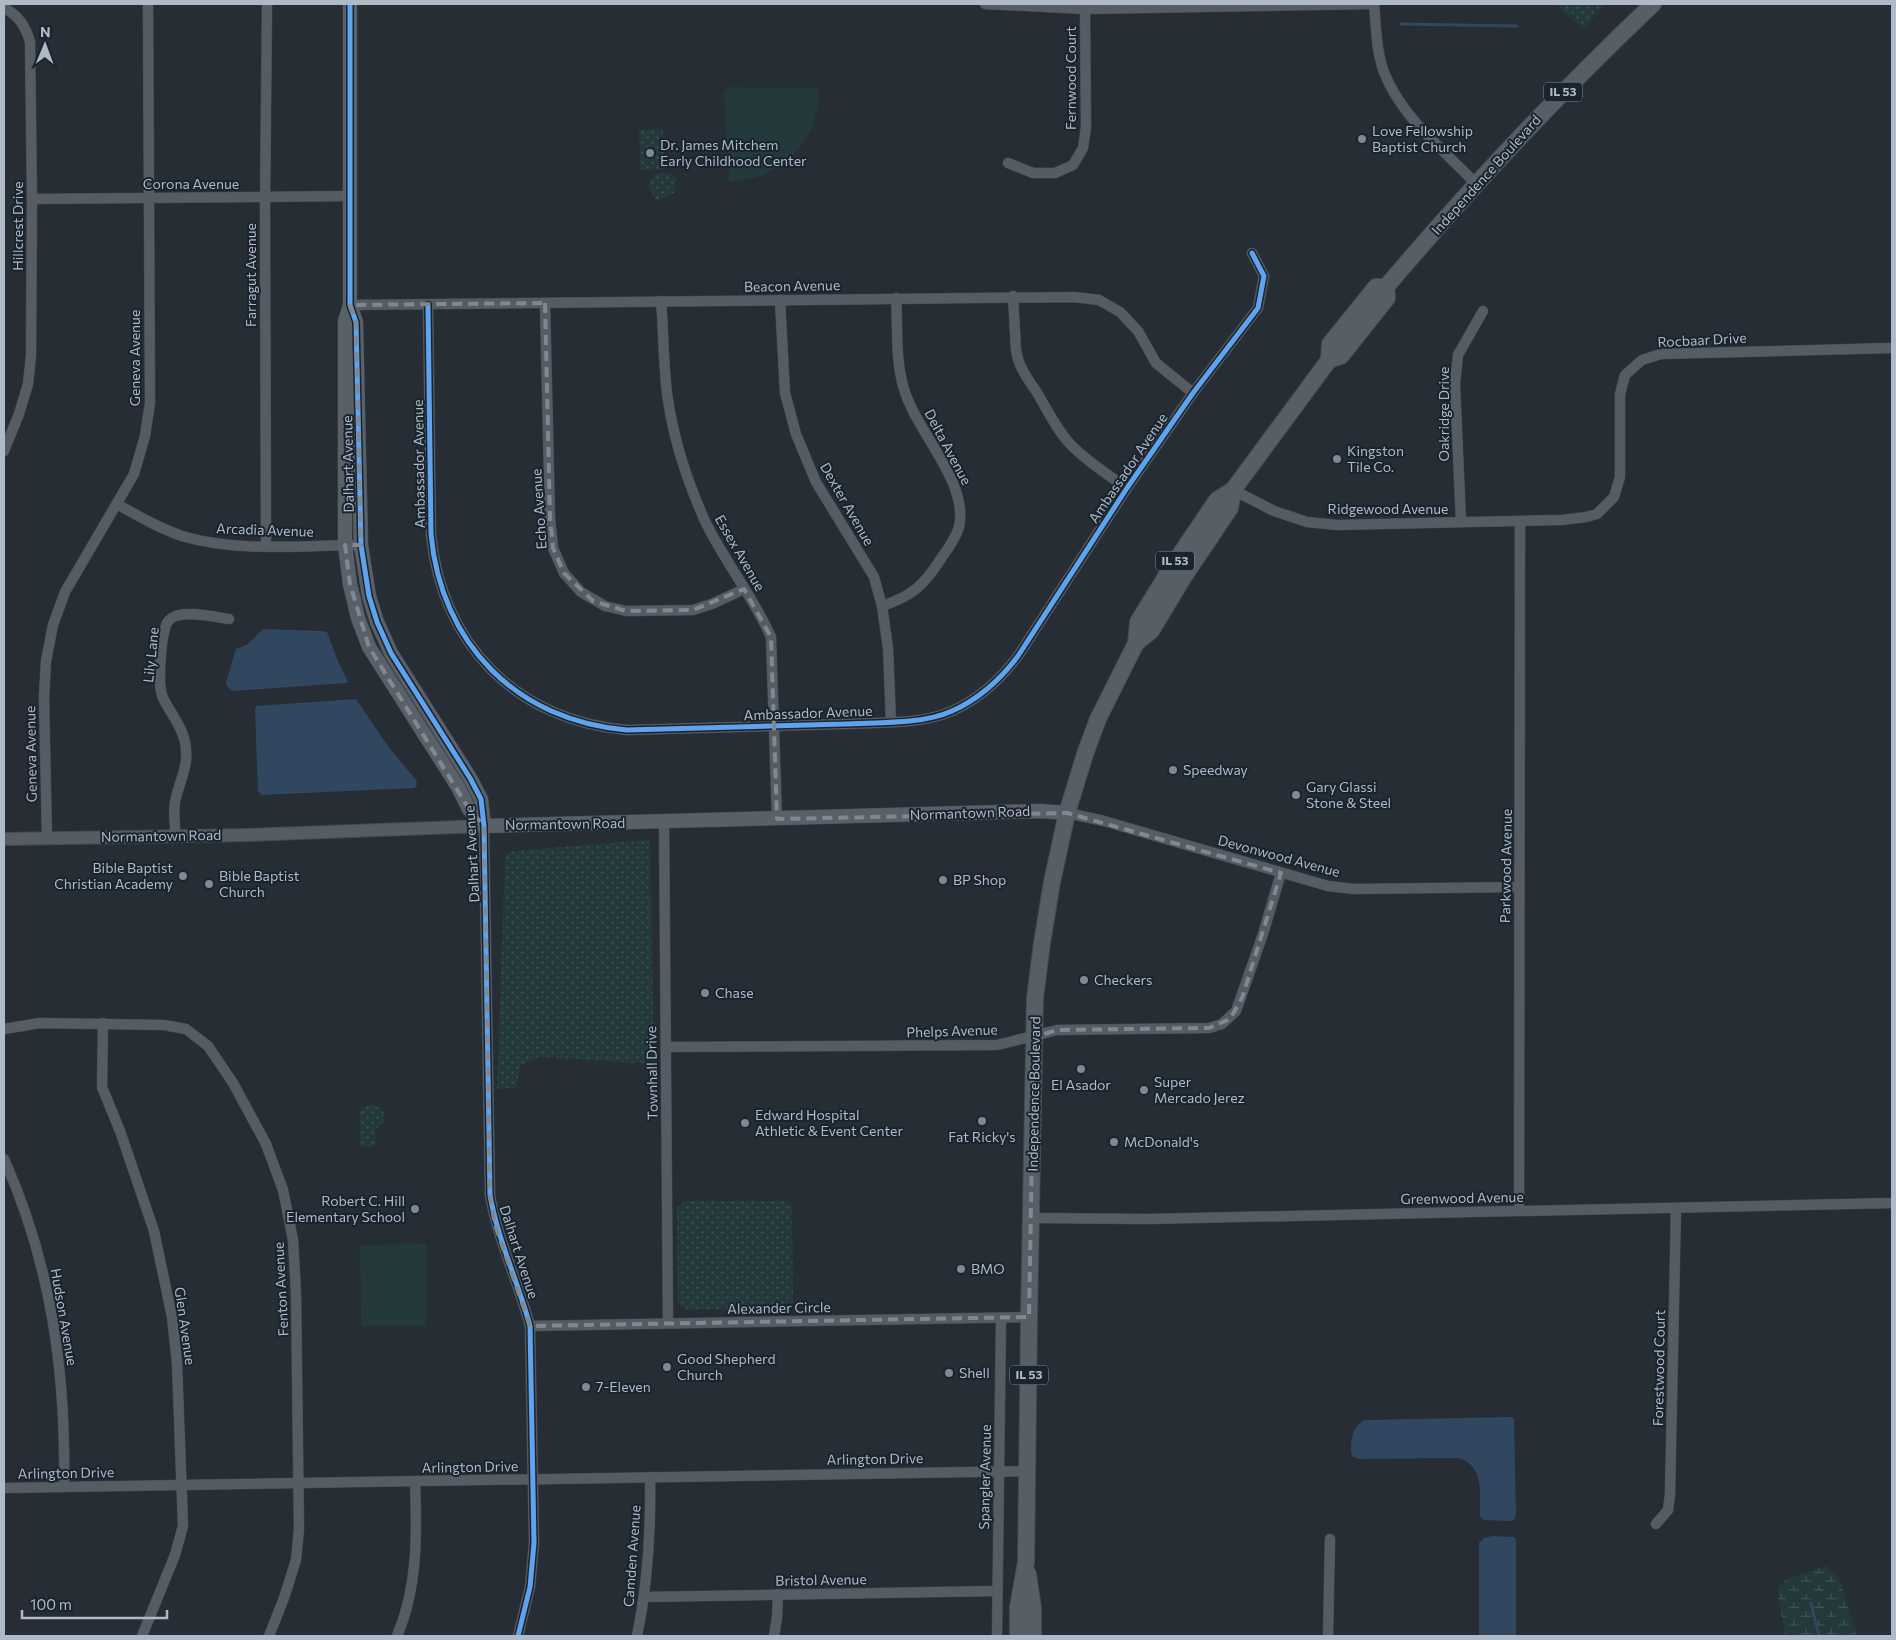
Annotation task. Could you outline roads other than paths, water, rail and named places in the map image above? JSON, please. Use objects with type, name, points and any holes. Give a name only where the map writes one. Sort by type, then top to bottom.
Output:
[{"type":"main road","name":"Dalhart Avenue","points":[[350,4],[350,305],[345,320],[345,545],[350,584],[358,618],[370,647],[386,676],[458,787],[469,809],[484,826]]},
{"type":"main road","name":"Independence Boulevard","points":[[1018,1636],[1018,1606],[1026,1562],[1035,998],[1042,943],[1067,813],[1074,786],[1095,728],[1136,643],[1151,631],[1183,578],[1230,508],[1234,490],[1329,360],[1341,356],[1387,298],[1386,287],[1476,184],[1571,84],[1653,4]]},
{"type":"main road","name":"Dalhart Avenue","points":[[350,305],[356,322],[361,545],[369,596],[377,622],[391,653],[470,778],[481,799],[484,826]]},
{"type":"main road","name":"Normantown Road","points":[[484,826],[1040,811],[1067,813]]},
{"type":"main road","name":"Independence Boulevard","points":[[1026,1562],[1033,1608],[1033,1636]]},
{"type":"street","name":"Geneva Avenue","points":[[47,838],[44,697],[46,661],[53,625],[65,592],[134,474],[145,436],[150,402],[148,4]]},
{"type":"street","name":"Farragut Avenue","points":[[266,546],[265,197],[267,4]]},
{"type":"street","points":[[985,4],[1085,9],[1373,4],[1384,71],[1396,96],[1414,120],[1476,184]]},
{"type":"street","name":"Hillcrest Drive","points":[[4,8],[20,20],[28,33],[30,42],[32,199],[30,371],[20,414],[4,451]]},
{"type":"street","name":"Fernwood Court","points":[[1008,163],[1033,173],[1055,173],[1073,165],[1084,148],[1086,127],[1085,9]]},
{"type":"street","name":"Corona Avenue","points":[[32,199],[350,196]]},
{"type":"street","name":"Ambassador Avenue","points":[[428,305],[432,547],[438,577],[449,609],[467,641],[478,656],[505,682],[536,704],[572,720],[628,730],[891,722],[915,720],[950,712],[977,697],[1003,675],[1018,656],[1126,488],[1193,393],[1258,308],[1264,276],[1252,253]]},
{"type":"street","points":[[1014,296],[1016,350],[1023,372],[1071,445],[1126,488]]},
{"type":"street","name":"Beacon Avenue","points":[[350,305],[1014,296],[1074,297],[1098,300],[1120,312],[1138,331],[1156,364],[1193,393]]},
{"type":"street","name":"Delta Avenue","points":[[882,606],[909,595],[926,581],[958,530],[960,517],[960,504],[955,488],[917,420],[904,388],[899,356],[896,298]]},
{"type":"street","name":"Dexter Avenue","points":[[780,300],[785,393],[796,434],[816,482],[874,577],[882,606],[888,648],[891,722]]},
{"type":"street","name":"Essex Avenue","points":[[661,301],[668,400],[678,445],[705,522],[763,619],[771,637],[776,819]]},
{"type":"street","name":"Echo Avenue","points":[[545,303],[550,518],[553,548],[564,573],[581,592],[593,601],[626,611],[693,610],[712,604],[744,588]]},
{"type":"street","name":"Oakridge Drive","points":[[1461,522],[1456,416],[1458,355],[1483,311]]},
{"type":"street","name":"Rocbaar Drive","points":[[1520,521],[1586,517],[1597,514],[1614,497],[1620,477],[1620,394],[1625,375],[1642,360],[1661,354],[1892,348]]},
{"type":"street","name":"Ridgewood Avenue","points":[[1234,490],[1274,511],[1307,522],[1337,525],[1520,521]]},
{"type":"street","name":"Arcadia Avenue","points":[[117,504],[154,525],[182,536],[210,542],[266,546],[361,545]]},
{"type":"street","name":"Parkwood Avenue","points":[[1519,1211],[1520,521]]},
{"type":"street","name":"Lily Lane","points":[[176,836],[175,803],[186,762],[186,750],[185,738],[162,697],[160,688],[165,630],[170,620],[175,616],[184,614],[229,619]]},
{"type":"street","name":"Devonwood Avenue","points":[[1067,813],[1104,821],[1328,886],[1354,889],[1519,887]]},
{"type":"street","name":"Townhall Drive","points":[[664,822],[668,1323]]},
{"type":"street","name":"Normantown Road","points":[[4,839],[176,836],[484,826]]},
{"type":"street","name":"Dalhart Avenue","points":[[484,826],[490,1195],[495,1225],[523,1300],[530,1326],[534,1543],[530,1587],[518,1636]]},
{"type":"street","name":"Phelps Avenue","points":[[666,1047],[997,1045],[1057,1030],[1209,1028],[1230,1019],[1236,1011],[1242,998],[1281,873]]},
{"type":"street","name":"Fenton Avenue","points":[[4,1029],[40,1023],[164,1025],[186,1029],[208,1046],[233,1083],[266,1144],[284,1190],[293,1240],[296,1293],[300,1529],[296,1560],[269,1636]]},
{"type":"street","name":"Glen Avenue","points":[[103,1023],[102,1087],[120,1131],[154,1231],[172,1318],[178,1363],[183,1526],[175,1555],[142,1636]]},
{"type":"street","name":"Hudson Avenue","points":[[4,1159],[32,1232],[48,1288],[62,1390],[64,1486]]},
{"type":"street","name":"Greenwood Avenue","points":[[1032,1218],[1157,1219],[1892,1203]]},
{"type":"street","name":"Forestwood Court","points":[[1656,1524],[1668,1510],[1670,1494],[1676,1208]]},
{"type":"street","name":"Alexander Circle","points":[[530,1326],[1029,1317]]},
{"type":"street","name":"Spangler Avenue","points":[[997,1636],[1001,1318]]},
{"type":"street","name":"Arlington Drive","points":[[4,1488],[1028,1472]]},
{"type":"street","name":"Camden Avenue","points":[[638,1636],[645,1597],[650,1541],[650,1477]]},
{"type":"street","points":[[397,1636],[413,1579],[417,1535],[414,1482]]},
{"type":"street","points":[[1328,1636],[1330,1538]]},
{"type":"street","name":"Bristol Avenue","points":[[645,1597],[997,1591]]},
{"type":"street","points":[[774,1636],[778,1594]]},
{"type":"water","points":[[263,629],[327,632],[348,682],[232,691],[226,682],[236,649],[248,644]]},
{"type":"water","points":[[356,699],[390,749],[416,780],[417,785],[414,788],[261,795],[258,791],[256,706]]},
{"type":"water","points":[[1512,1417],[1514,1420],[1516,1514],[1515,1519],[1511,1521],[1483,1520],[1480,1516],[1480,1490],[1477,1474],[1473,1467],[1459,1458],[1360,1459],[1353,1457],[1351,1450],[1354,1432],[1358,1425],[1365,1420]]},
{"type":"water","points":[[1492,1536],[1514,1537],[1516,1539],[1516,1636],[1479,1636],[1479,1543],[1484,1538]]},
{"type":"waterway","points":[[1401,24],[1517,26]]},
{"type":"waterway","points":[[1811,1603],[1819,1636]]},
{"type":"place","name":"Love Fellowship Baptist Church","points":[[1362,139]]},
{"type":"place","name":"Dr. James Mitchem Early Childhood Center","points":[[650,153]]},
{"type":"place","name":"Kingston Tile Co.","points":[[1337,459]]},
{"type":"place","name":"Speedway","points":[[1173,770]]},
{"type":"place","name":"Gary Glassi Stone & Steel","points":[[1296,795]]},
{"type":"place","name":"Bible Baptist Christian Academy","points":[[183,876]]},
{"type":"place","name":"BP Shop","points":[[943,880]]},
{"type":"place","name":"Bible Baptist Church","points":[[209,884]]},
{"type":"place","name":"Checkers","points":[[1084,980]]},
{"type":"place","name":"Chase","points":[[705,993]]},
{"type":"place","name":"El Asador","points":[[1081,1069]]},
{"type":"place","name":"Super Mercado Jerez","points":[[1144,1090]]},
{"type":"place","name":"Fat Ricky's","points":[[982,1121]]},
{"type":"place","name":"Edward Hospital Athletic & Event Center","points":[[745,1123]]},
{"type":"place","name":"McDonald's","points":[[1114,1142]]},
{"type":"place","name":"Robert C. Hill Elementary School","points":[[415,1209]]},
{"type":"place","name":"BMO","points":[[961,1269]]},
{"type":"place","name":"Good Shepherd Church","points":[[667,1367]]},
{"type":"place","name":"Shell","points":[[949,1373]]},
{"type":"place","name":"7-Eleven","points":[[586,1387]]}]
